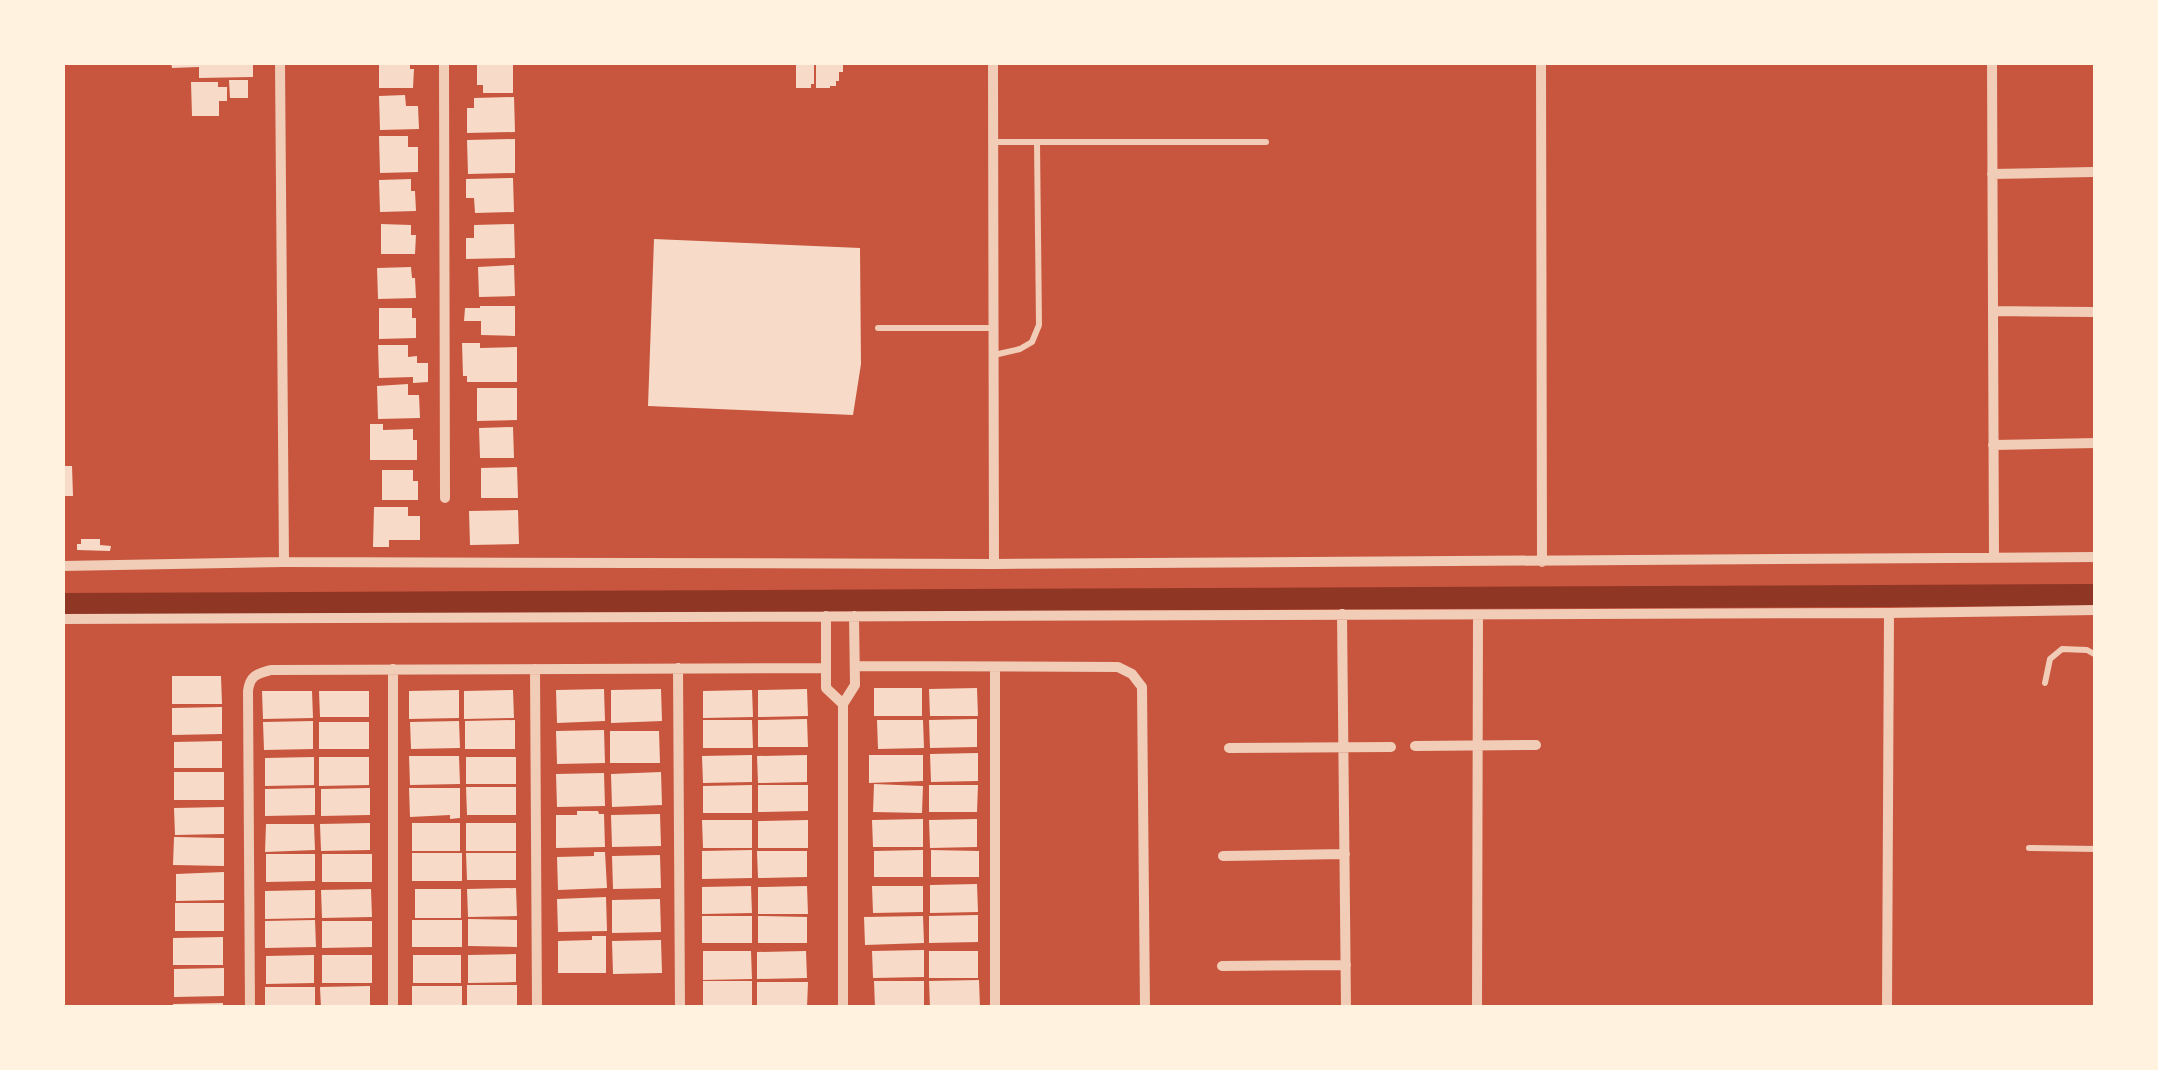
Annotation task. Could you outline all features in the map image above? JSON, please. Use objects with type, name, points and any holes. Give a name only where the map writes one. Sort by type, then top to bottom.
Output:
[{"type":"street","points":[[280,62],[284,562]]},
{"type":"street","points":[[444,62],[445,498]]},
{"type":"street","points":[[992,62],[994,564]]},
{"type":"street","points":[[1541,62],[1542,562]]},
{"type":"street","points":[[1992,62],[1994,557]]},
{"type":"street","points":[[1992,174],[2093,172]]},
{"type":"street","points":[[1993,311],[2093,312]]},
{"type":"street","points":[[1994,445],[2096,443]]},
{"type":"street","points":[[62,566],[284,562],[994,564],[2096,557]]},
{"type":"street","points":[[62,619],[2096,610]]},
{"type":"street","points":[[1887,1008],[1890,613]]},
{"type":"street","points":[[1342,614],[1346,1008]]},
{"type":"street","points":[[1476,1008],[1478,614]]},
{"type":"street","points":[[826,616],[826,688],[843,704]]},
{"type":"street","points":[[842,1008],[843,704],[855,686],[854,616]]},
{"type":"street","points":[[855,666],[1118,667],[1132,674],[1142,686],[1145,1008]]},
{"type":"street","points":[[678,668],[680,1008]]},
{"type":"street","points":[[250,1008],[250,680],[254,674],[271,670],[826,668]]},
{"type":"street","points":[[995,668],[995,1008]]},
{"type":"street","points":[[535,669],[536,1008]]},
{"type":"street","points":[[393,1008],[394,670]]},
{"type":"street","points":[[1416,746],[1536,745]]},
{"type":"street","points":[[1229,748],[1391,746]]},
{"type":"street","points":[[1223,856],[1345,854]]},
{"type":"street","points":[[1222,966],[1346,966]]},
{"type":"lane","points":[[993,142],[1266,142]]},
{"type":"lane","points":[[994,355],[1032,342],[1039,325],[1037,142]]},
{"type":"lane","points":[[878,328],[994,328]]},
{"type":"lane","points":[[2045,683],[2050,659],[2062,649],[2087,650],[2096,655]]},
{"type":"lane","points":[[2029,848],[2096,849]]},
{"type":"building","points":[[171,62],[253,62],[253,77],[199,78],[199,67],[172,68]]},
{"type":"building","points":[[379,62],[410,62],[410,69],[414,69],[413,88],[379,88]]},
{"type":"building","points":[[477,62],[513,62],[513,93],[483,93],[483,85],[477,85]]},
{"type":"building","points":[[796,62],[814,62],[811,88],[796,88]]},
{"type":"building","points":[[843,62],[836,86],[816,88],[816,65]]},
{"type":"building","points":[[229,80],[248,80],[248,98],[230,98]]},
{"type":"building","points":[[191,82],[218,82],[218,87],[227,87],[227,101],[219,101],[219,116],[192,116]]},
{"type":"building","points":[[405,95],[406,106],[418,106],[419,129],[380,130],[379,96]]},
{"type":"building","points":[[514,97],[515,132],[467,133],[467,108],[474,108],[474,98]]},
{"type":"building","points":[[379,136],[408,136],[408,147],[418,147],[418,172],[380,173]]},
{"type":"building","points":[[515,139],[515,173],[468,174],[467,140]]},
{"type":"building","points":[[513,178],[514,212],[475,213],[474,198],[466,198],[466,179]]},
{"type":"building","points":[[411,179],[416,211],[380,212],[379,180]]},
{"type":"building","points":[[381,224],[411,225],[411,235],[416,235],[415,254],[381,254]]},
{"type":"building","points":[[514,224],[515,258],[466,259],[466,238],[474,238],[474,225]]},
{"type":"building","points":[[654,239],[860,248],[861,364],[853,415],[648,406]]},
{"type":"building","points":[[514,265],[515,296],[479,297],[478,267]]},
{"type":"building","points":[[411,267],[416,298],[378,299],[377,268]]},
{"type":"building","points":[[515,306],[515,336],[481,335],[481,321],[464,321],[465,308]]},
{"type":"building","points":[[379,308],[412,308],[416,338],[379,339]]},
{"type":"building","points":[[462,343],[480,343],[480,348],[517,347],[517,382],[467,382],[467,376],[463,376]]},
{"type":"building","points":[[378,345],[408,345],[408,357],[417,356],[417,363],[428,363],[428,382],[413,383],[413,377],[379,378]]},
{"type":"building","points":[[408,384],[408,395],[419,395],[420,418],[378,419],[377,386]]},
{"type":"building","points":[[477,388],[517,388],[517,420],[477,421]]},
{"type":"building","points":[[370,424],[383,424],[383,430],[413,429],[417,460],[370,460]]},
{"type":"building","points":[[513,427],[514,458],[480,458],[479,428]]},
{"type":"building","points":[[62,466],[72,466],[73,496],[62,496]]},
{"type":"building","points":[[517,467],[518,498],[481,498],[481,468]]},
{"type":"building","points":[[382,470],[413,470],[413,481],[418,481],[418,500],[382,500]]},
{"type":"building","points":[[374,507],[408,507],[408,516],[420,516],[420,540],[389,540],[389,547],[373,547]]},
{"type":"building","points":[[518,510],[519,544],[470,545],[469,511]]},
{"type":"building","points":[[81,539],[100,539],[100,545],[111,546],[110,551],[77,550]]},
{"type":"building","points":[[172,676],[221,676],[222,704],[172,704]]},
{"type":"building","points":[[874,688],[922,688],[922,716],[874,716]]},
{"type":"building","points":[[977,688],[978,716],[930,716],[929,689]]},
{"type":"building","points":[[604,689],[605,721],[557,723],[556,690]]},
{"type":"building","points":[[661,689],[662,721],[611,723],[611,690]]},
{"type":"building","points":[[807,689],[808,716],[758,717],[758,690]]},
{"type":"building","points":[[459,690],[459,718],[409,719],[409,691]]},
{"type":"building","points":[[513,690],[514,718],[464,719],[464,691]]},
{"type":"building","points":[[752,690],[753,717],[703,718],[703,691]]},
{"type":"building","points":[[262,691],[312,691],[313,718],[263,719]]},
{"type":"building","points":[[319,691],[369,691],[369,717],[320,717]]},
{"type":"building","points":[[222,707],[222,734],[172,735],[172,708]]},
{"type":"building","points":[[807,719],[808,747],[758,747],[758,720]]},
{"type":"building","points":[[977,719],[977,747],[930,748],[929,720]]},
{"type":"building","points":[[515,720],[515,749],[465,749],[465,721]]},
{"type":"building","points":[[703,720],[752,720],[753,748],[703,748]]},
{"type":"building","points":[[877,720],[923,720],[924,748],[878,749]]},
{"type":"building","points":[[313,721],[313,749],[264,750],[263,722]]},
{"type":"building","points":[[459,721],[460,748],[411,749],[410,722]]},
{"type":"building","points":[[319,722],[369,722],[369,749],[319,749]]},
{"type":"building","points":[[604,730],[605,763],[557,764],[556,731]]},
{"type":"building","points":[[610,731],[659,731],[660,763],[610,763]]},
{"type":"building","points":[[222,741],[222,768],[174,768],[174,742]]},
{"type":"building","points":[[978,753],[978,781],[931,782],[930,754]]},
{"type":"building","points":[[752,755],[752,782],[703,783],[702,756]]},
{"type":"building","points":[[807,755],[807,782],[758,783],[757,756]]},
{"type":"building","points":[[869,755],[923,755],[923,781],[869,783]]},
{"type":"building","points":[[409,756],[459,756],[460,784],[410,785]]},
{"type":"building","points":[[314,757],[314,785],[265,786],[265,758]]},
{"type":"building","points":[[319,757],[369,757],[369,785],[319,786]]},
{"type":"building","points":[[466,757],[516,757],[516,784],[466,784]]},
{"type":"building","points":[[174,772],[224,772],[224,800],[174,800]]},
{"type":"building","points":[[661,772],[662,805],[612,807],[611,774]]},
{"type":"building","points":[[604,773],[605,806],[557,807],[556,774]]},
{"type":"building","points":[[874,784],[923,786],[922,813],[873,812]]},
{"type":"building","points":[[752,785],[752,813],[703,813],[703,786]]},
{"type":"building","points":[[758,785],[808,785],[808,811],[758,812]]},
{"type":"building","points":[[929,785],[978,785],[977,812],[929,812]]},
{"type":"building","points":[[466,787],[516,787],[516,815],[467,815]]},
{"type":"building","points":[[315,788],[315,815],[265,816],[265,789]]},
{"type":"building","points":[[370,788],[370,815],[321,816],[321,789]]},
{"type":"building","points":[[409,788],[460,788],[460,818],[410,817]]},
{"type":"building","points":[[224,807],[224,834],[175,835],[174,808]]},
{"type":"building","points":[[577,811],[604,814],[605,847],[556,848],[556,815],[577,815]]},
{"type":"building","points":[[660,814],[661,846],[612,847],[611,815]]},
{"type":"building","points":[[923,819],[923,847],[873,847],[872,820]]},
{"type":"building","points":[[977,819],[977,847],[930,848],[929,820]]},
{"type":"building","points":[[702,820],[752,820],[752,848],[703,848]]},
{"type":"building","points":[[808,820],[808,848],[758,848],[758,821]]},
{"type":"building","points":[[370,823],[370,850],[321,851],[320,824]]},
{"type":"building","points":[[412,823],[460,823],[460,851],[412,851]]},
{"type":"building","points":[[466,823],[516,823],[516,851],[466,851]]},
{"type":"building","points":[[266,824],[314,824],[315,850],[265,852]]},
{"type":"building","points":[[174,837],[224,838],[224,866],[173,865]]},
{"type":"building","points":[[752,850],[752,878],[702,879],[702,851]]},
{"type":"building","points":[[923,850],[923,877],[874,877],[874,851]]},
{"type":"building","points":[[931,850],[979,851],[979,877],[931,877]]},
{"type":"building","points":[[757,851],[807,851],[807,877],[758,878]]},
{"type":"building","points":[[594,852],[605,852],[607,888],[558,890],[557,857],[594,856]]},
{"type":"building","points":[[412,853],[462,853],[462,881],[412,881]]},
{"type":"building","points":[[466,853],[516,853],[516,880],[467,880]]},
{"type":"building","points":[[266,854],[315,854],[315,881],[266,882]]},
{"type":"building","points":[[322,854],[372,854],[372,882],[322,882]]},
{"type":"building","points":[[660,855],[661,888],[613,889],[612,856]]},
{"type":"building","points":[[224,872],[224,900],[176,901],[176,874]]},
{"type":"building","points":[[977,884],[978,912],[930,913],[930,885]]},
{"type":"building","points":[[751,886],[752,913],[702,914],[702,887]]},
{"type":"building","points":[[807,886],[808,914],[758,914],[758,887]]},
{"type":"building","points":[[872,886],[923,886],[923,912],[873,913]]},
{"type":"building","points":[[516,888],[517,916],[468,917],[467,889]]},
{"type":"building","points":[[371,889],[372,917],[322,918],[321,890]]},
{"type":"building","points":[[415,889],[461,889],[461,918],[415,918]]},
{"type":"building","points":[[315,890],[315,918],[265,919],[265,891]]},
{"type":"building","points":[[606,897],[607,931],[558,932],[557,899]]},
{"type":"building","points":[[660,899],[661,932],[612,933],[612,900]]},
{"type":"building","points":[[175,903],[224,903],[224,931],[175,931]]},
{"type":"building","points":[[978,915],[978,942],[929,943],[929,916]]},
{"type":"building","points":[[702,916],[752,916],[752,943],[702,943]]},
{"type":"building","points":[[758,916],[807,917],[807,943],[758,943]]},
{"type":"building","points":[[923,916],[924,943],[865,945],[864,917]]},
{"type":"building","points":[[468,919],[517,920],[517,947],[468,946]]},
{"type":"building","points":[[315,920],[316,947],[265,948],[265,921]]},
{"type":"building","points":[[412,920],[462,920],[462,947],[412,947]]},
{"type":"building","points":[[322,921],[372,921],[372,947],[322,948]]},
{"type":"building","points":[[592,936],[606,936],[606,973],[558,973],[558,941],[592,940]]},
{"type":"building","points":[[223,937],[223,965],[173,965],[173,938]]},
{"type":"building","points":[[661,940],[662,973],[613,974],[612,941]]},
{"type":"building","points":[[924,950],[924,977],[873,978],[872,951]]},
{"type":"building","points":[[703,951],[751,951],[752,979],[703,980]]},
{"type":"building","points":[[806,951],[807,978],[757,979],[757,952]]},
{"type":"building","points":[[929,951],[978,951],[978,978],[929,978]]},
{"type":"building","points":[[516,954],[516,982],[468,983],[468,955]]},
{"type":"building","points":[[314,955],[314,983],[266,984],[266,956]]},
{"type":"building","points":[[322,955],[372,955],[372,983],[322,983]]},
{"type":"building","points":[[413,955],[461,955],[461,983],[413,983]]},
{"type":"building","points":[[224,968],[224,996],[174,997],[174,969]]},
{"type":"building","points":[[979,980],[980,1008],[930,1008],[929,981]]},
{"type":"building","points":[[703,981],[752,981],[752,1008],[703,1008]]},
{"type":"building","points":[[874,981],[924,981],[924,1008],[875,1008]]},
{"type":"building","points":[[757,982],[808,982],[807,1008],[757,1008]]},
{"type":"building","points":[[467,985],[517,985],[517,1008],[467,1008]]},
{"type":"building","points":[[370,986],[370,1008],[321,1008],[320,987]]},
{"type":"building","points":[[412,986],[462,986],[462,1008],[412,1008]]},
{"type":"building","points":[[265,987],[315,987],[315,1008],[265,1008]]},
{"type":"building","points":[[223,1003],[223,1008],[173,1008],[173,1004]]},
{"type":"waterway","points":[[62,604],[2096,595]]}]
